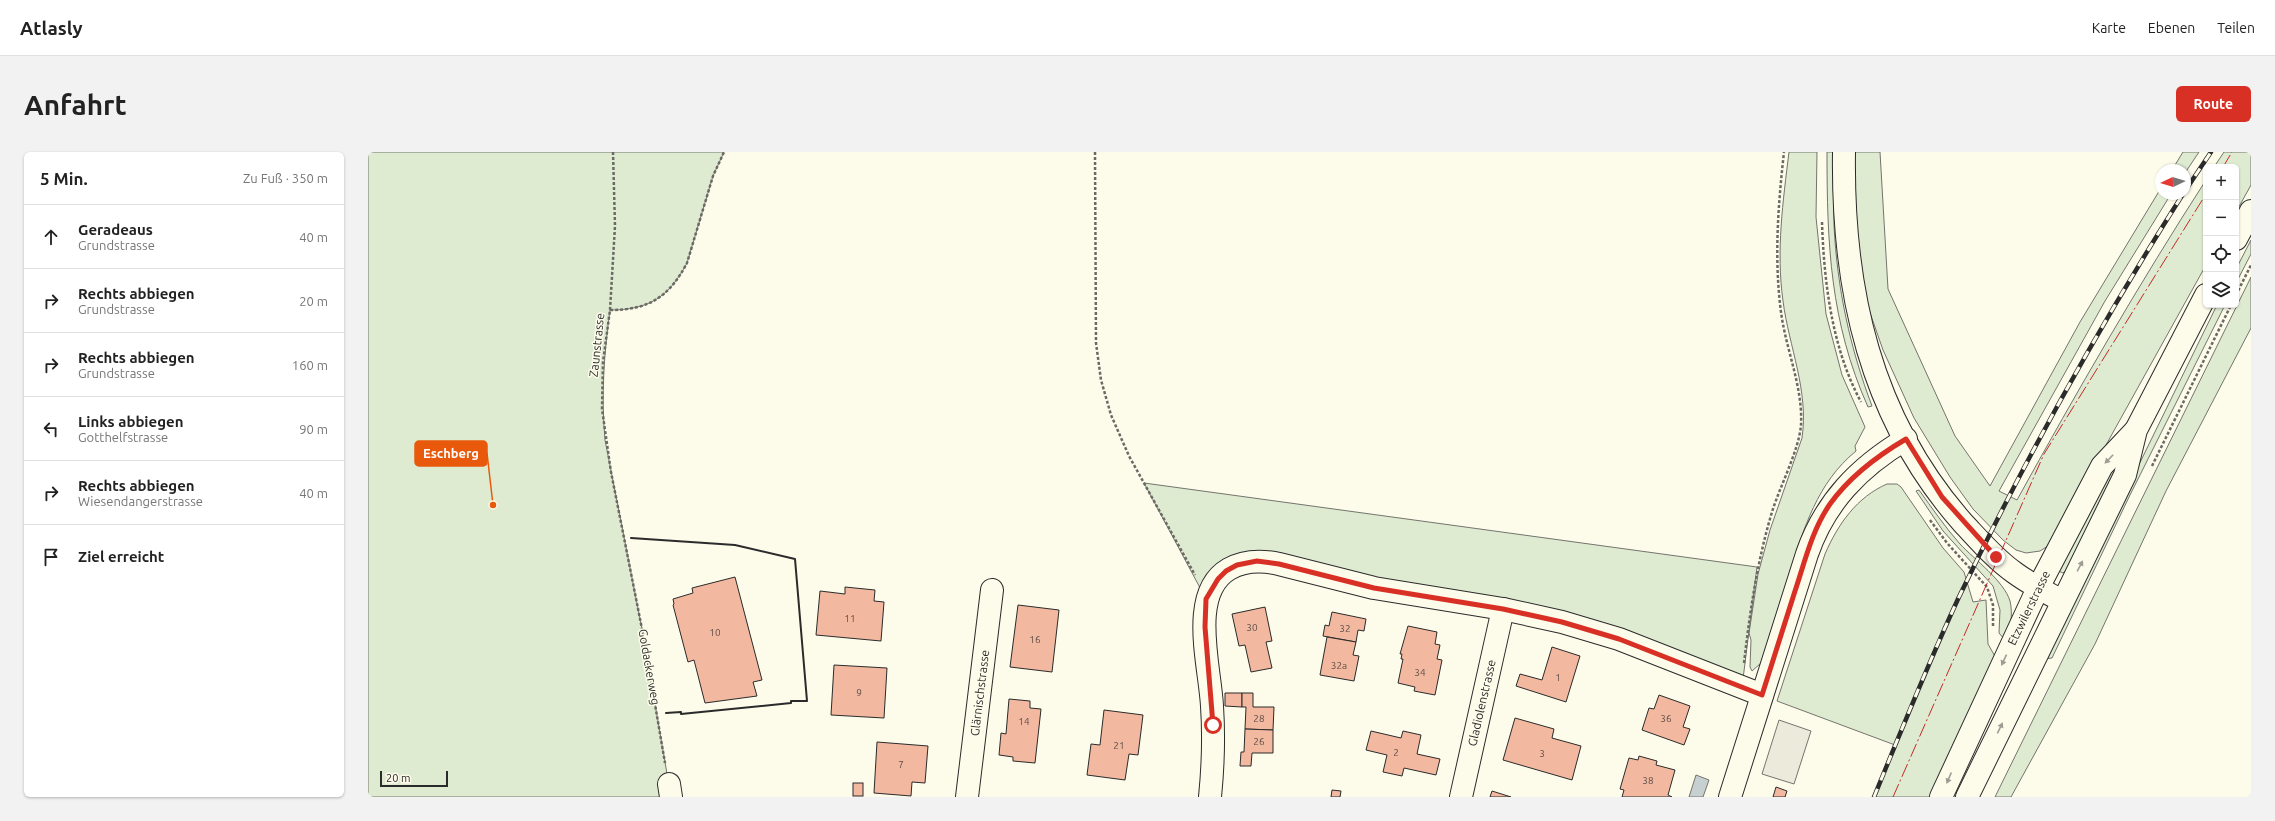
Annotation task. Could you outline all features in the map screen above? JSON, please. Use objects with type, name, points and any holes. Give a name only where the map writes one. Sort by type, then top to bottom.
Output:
[{"type":"street","points":[[1844,152],[1845,226],[1854,298],[1872,365],[1906,439],[1936,489],[1976,536],[2014,573],[2062,601]]},
{"type":"street","points":[[2238,236],[2251,211]]},
{"type":"street","name":"Etzwilerstrasse","points":[[1967,797],[2125,475],[2136,430],[2203,301]]},
{"type":"street","name":"Etzwilerstrasse","points":[[1941,797],[2038,588],[2102,466],[2136,430]]},
{"type":"street","points":[[1730,797],[1809,548],[1819,524],[1834,499],[1855,476],[1877,458],[1906,439]]},
{"type":"street","points":[[1210,797],[1213,725],[1205,627],[1206,599],[1218,579],[1226,571],[1247,562],[1267,561],[1374,588],[1503,609],[1562,622],[1607,635],[1762,695]]},
{"type":"street","name":"Glärnischstrasse","points":[[967,797],[992,590]]},
{"type":"street","name":"Gladiolenstrasse","points":[[1461,797],[1503,609]]},
{"type":"path","name":"Zaunstrasse","points":[[613,152],[615,226],[610,310],[603,362],[602,409],[606,446],[624,538]]},
{"type":"path","points":[[610,310],[628,309],[652,302],[662,296],[681,275],[687,263],[713,176],[724,152]]},
{"type":"path","points":[[1095,152],[1096,343],[1101,380],[1111,415],[1129,456],[1206,599]]},
{"type":"path","points":[[1742,687],[1751,602],[1760,552],[1800,428],[1800,402],[1784,326],[1778,278],[1778,211],[1784,152]]},
{"type":"path","points":[[2239,289],[2251,265]]},
{"type":"path","points":[[1926,516],[1947,543],[1987,588],[1994,605],[1994,635]]},
{"type":"path","name":"Goldackerweg","points":[[624,538],[645,642],[670,791]]},
{"type":"green space","points":[[368,152],[724,152],[713,176],[687,263],[680,275],[665,293],[647,304],[624,309],[610,310],[606,343],[603,391],[605,440],[643,634],[671,797],[368,797]]},
{"type":"green space","points":[[1789,152],[1817,152],[1816,217],[1826,314],[1842,375],[1865,427],[1855,446],[1856,451],[1831,477],[1814,507],[1800,540],[1761,663],[1752,671],[1750,667],[1751,640],[1749,633],[1758,574],[1770,530],[1802,438],[1803,403],[1801,386],[1783,301],[1780,264],[1781,226]]},
{"type":"green space","points":[[1827,152],[1834,152],[1834,225],[1838,272],[1851,340],[1872,406],[1868,407],[1855,375],[1846,344],[1838,313],[1833,282],[1828,219]]},
{"type":"green space","points":[[1854,152],[1880,152],[1888,289],[1955,436],[1990,486],[2080,322],[2155,198],[2155,200],[2167,200],[2105,301],[1999,491],[2017,500],[2109,338],[2203,185],[2203,270],[2051,544],[2040,551],[2026,553],[2016,550],[2003,540],[1973,509],[1950,477],[1914,418],[1883,350],[1868,307],[1855,230]]},
{"type":"green space","points":[[2183,152],[2199,152],[2191,164],[2176,164]]},
{"type":"green space","points":[[2224,152],[2251,152],[2251,185],[2239,207],[2239,164],[2216,164]]},
{"type":"green space","points":[[2251,240],[2251,254],[2239,277],[2239,263]]},
{"type":"green space","points":[[2251,277],[2251,328],[2166,491],[2095,644],[2011,797],[1995,797],[2236,308],[2239,308],[2239,301]]},
{"type":"green space","points":[[2216,308],[2224,308],[2130,495],[2052,658],[2044,659]]},
{"type":"green space","points":[[2126,456],[2071,566],[2063,573],[2056,570],[2101,482]]},
{"type":"green space","points":[[1144,483],[1757,567],[1742,687],[1643,648],[1257,561],[1206,599]]},
{"type":"green space","points":[[1887,484],[1897,484],[1901,487],[1943,548],[1964,572],[1973,602],[1986,600],[1988,644],[1997,660],[1932,797],[1874,797],[1895,745],[1777,701],[1825,554],[1830,543],[1842,522],[1858,504],[1866,496]]},
{"type":"green space","points":[[1919,490],[1954,538],[1995,578],[2007,593],[2011,606],[2011,616],[2009,631],[2005,640],[1999,633],[2000,610],[1993,586],[1943,531],[1916,491]]},
{"type":"shaded area","points":[[1779,720],[1811,731],[1794,784],[1762,774]]},
{"type":"shaded area","points":[[1696,775],[1709,780],[1703,797],[1689,797]]},
{"type":"building","points":[[735,577],[762,680],[753,682],[757,696],[705,703],[694,660],[688,662],[673,605],[673,599],[693,593],[692,588]]},
{"type":"building","points":[[845,587],[875,590],[874,601],[884,602],[881,641],[816,635],[820,591],[845,594]]},
{"type":"building","points":[[1018,605],[1059,610],[1052,672],[1010,667]]},
{"type":"building","points":[[1265,607],[1272,641],[1266,642],[1272,668],[1251,672],[1245,645],[1239,646],[1232,614]]},
{"type":"building","points":[[1332,612],[1366,619],[1364,631],[1358,630],[1356,642],[1323,636],[1325,625],[1329,626]]},
{"type":"building","points":[[1408,626],[1437,632],[1435,644],[1440,645],[1437,659],[1442,660],[1435,695],[1414,691],[1415,687],[1398,683],[1403,659],[1401,659],[1402,654],[1400,654]]},
{"type":"building","points":[[1327,637],[1356,642],[1353,655],[1359,656],[1354,681],[1320,675]]},
{"type":"building","points":[[1552,647],[1580,656],[1566,702],[1516,686],[1520,674],[1542,680]]},
{"type":"building","points":[[834,665],[887,668],[884,718],[831,715]]},
{"type":"building","points":[[1225,693],[1242,693],[1242,707],[1225,706]]},
{"type":"building","points":[[1242,693],[1253,693],[1253,707],[1274,707],[1273,730],[1245,729],[1246,707],[1242,707]]},
{"type":"building","points":[[1659,695],[1690,706],[1683,727],[1690,729],[1684,745],[1642,730],[1649,708],[1654,709]]},
{"type":"building","points":[[1009,699],[1030,701],[1030,708],[1041,709],[1035,763],[1013,761],[1013,757],[999,755],[1001,733],[1006,734]]},
{"type":"building","points":[[1104,710],[1143,715],[1138,755],[1129,754],[1125,780],[1087,775],[1091,744],[1100,745]]},
{"type":"building","points":[[1515,718],[1554,729],[1552,738],[1581,746],[1572,780],[1503,760]]},
{"type":"building","points":[[1245,729],[1273,730],[1273,753],[1252,753],[1251,766],[1240,766],[1241,752],[1244,752]]},
{"type":"building","points":[[1371,731],[1401,738],[1403,731],[1421,735],[1417,754],[1440,759],[1436,775],[1404,768],[1402,776],[1383,772],[1387,755],[1366,750]]},
{"type":"building","points":[[877,742],[928,746],[925,783],[912,782],[911,796],[874,793]]},
{"type":"building","points":[[1639,756],[1657,761],[1656,765],[1675,770],[1668,795],[1672,797],[1622,797],[1624,790],[1620,789],[1629,758],[1638,760]]},
{"type":"building","points":[[853,783],[863,783],[863,796],[853,796]]},
{"type":"building","points":[[1776,787],[1787,791],[1785,797],[1773,797]]},
{"type":"building","points":[[1332,790],[1341,791],[1340,797],[1331,797]]},
{"type":"building","points":[[1492,791],[1511,797],[1490,797]]},
{"type":"railway","points":[[2191,182],[2211,152]]},
{"type":"railway","points":[[1874,797],[1947,623],[2010,495],[2064,393],[2122,293],[2179,200]]},
{"type":"wall","points":[[631,538],[735,545],[795,559],[807,701],[791,701],[791,703],[681,714],[681,712],[666,713]]},
{"type":"power","points":[[2225,164],[2232,152]]},
{"type":"power","points":[[1893,797],[2044,454],[2203,199]]},
{"type":"place","name":"Eschberg","points":[[493,505]]},
{"type":"route","points":[[1213,725],[1210,670],[1204,617],[1206,599],[1218,579],[1226,571],[1247,562],[1267,561],[1374,588],[1503,609],[1582,627],[1643,648],[1762,695],[1807,554],[1814,534],[1824,514],[1838,494],[1855,476],[1870,463],[1906,439],[1916,459],[1942,497],[1957,516],[1996,557]]}]
